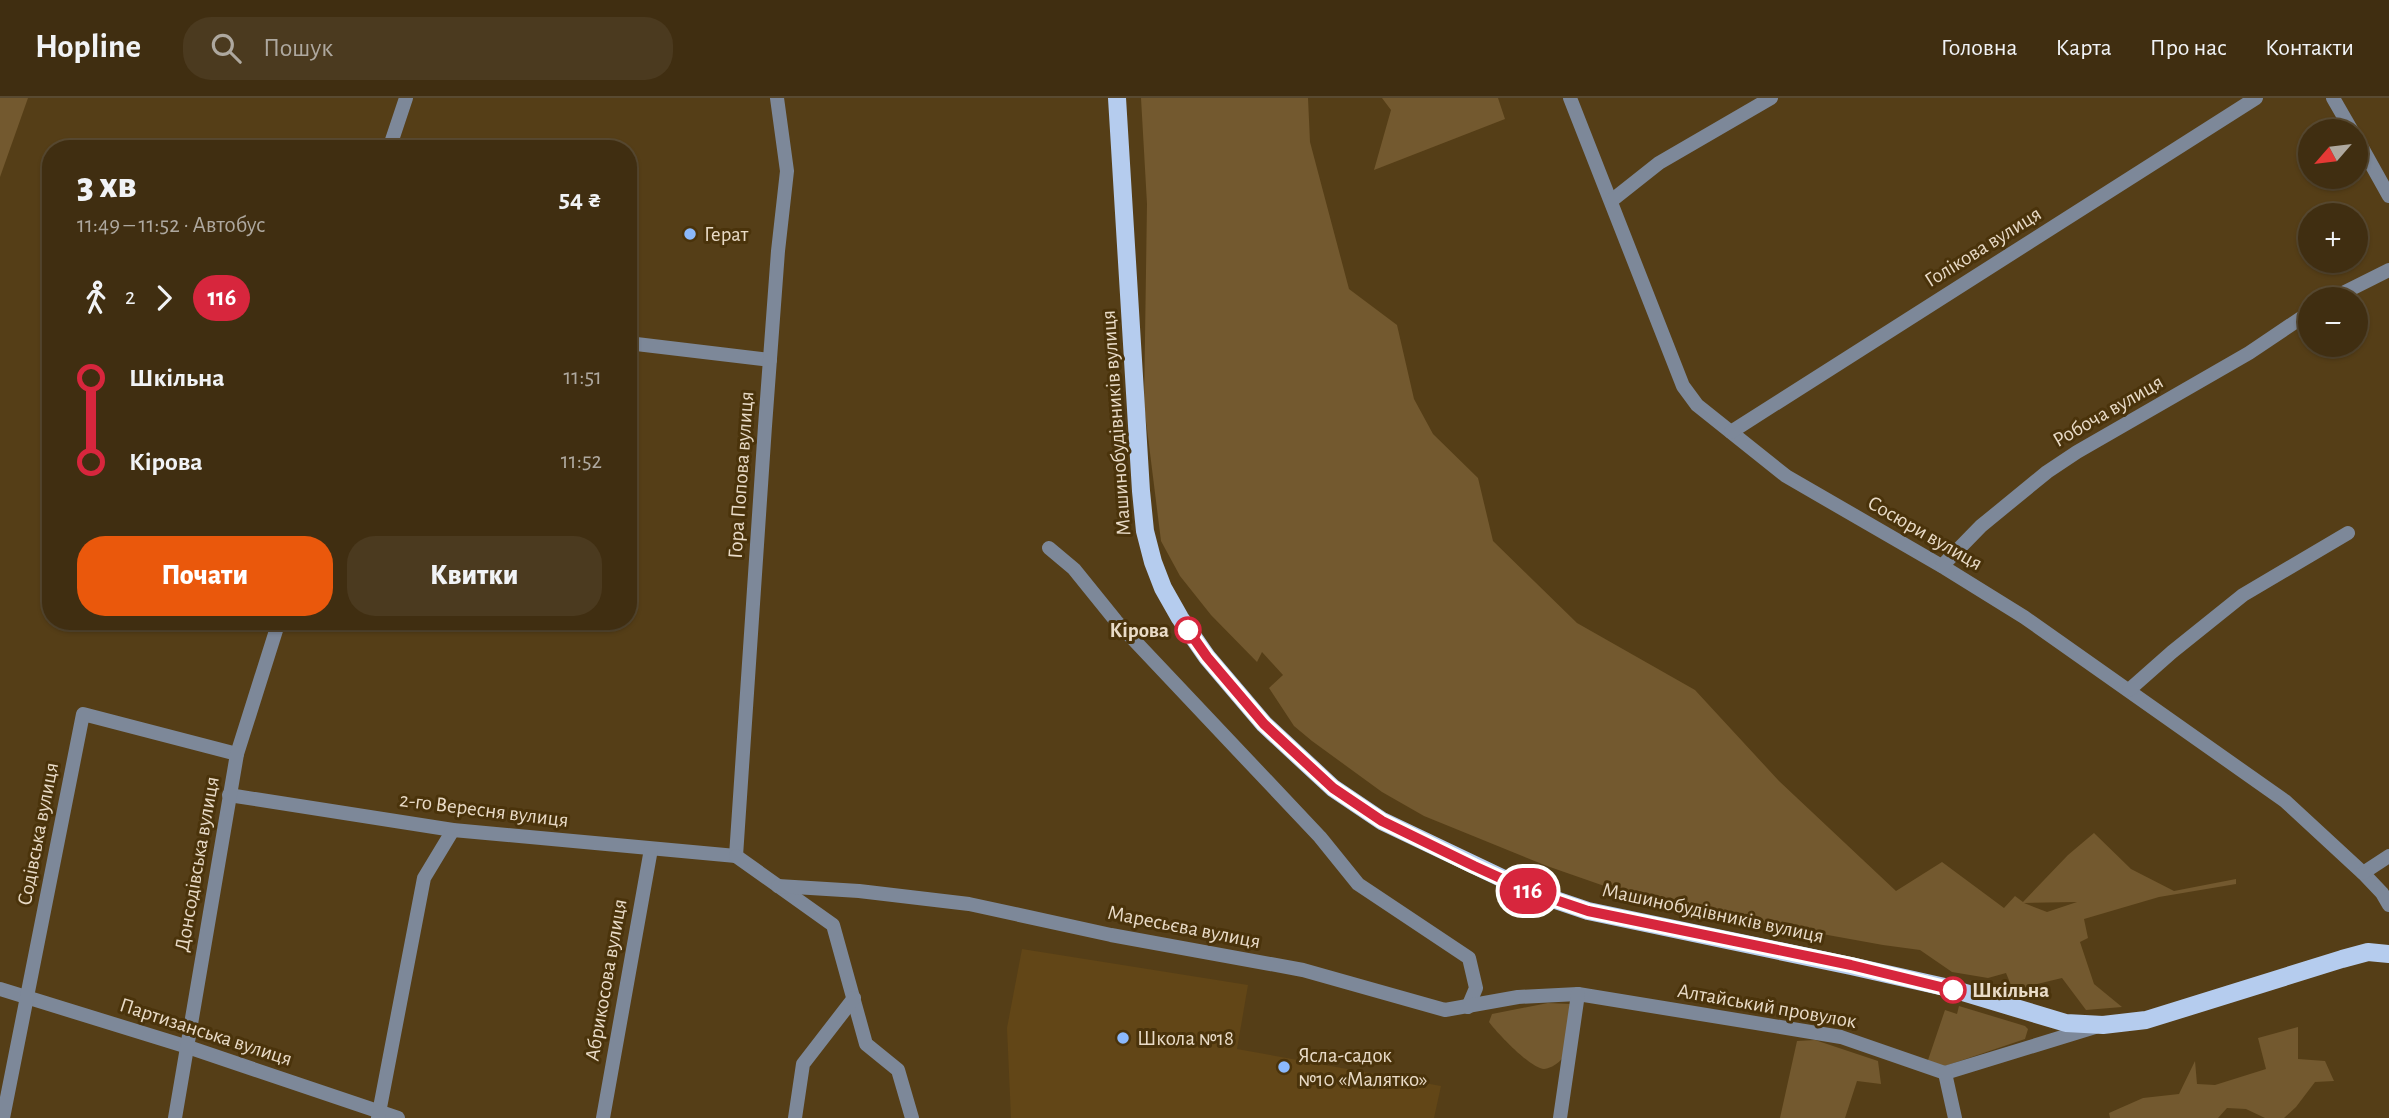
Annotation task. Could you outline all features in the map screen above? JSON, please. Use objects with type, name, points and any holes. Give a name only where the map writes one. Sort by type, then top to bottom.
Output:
[{"type":"main road","name":"Машинобудівників вулиця","points":[[1117,98],[1141,491],[1145,531],[1153,562],[1174,608],[1207,657],[1264,724],[1333,788],[1382,821],[1529,891],[1588,911],[1851,965],[1949,989],[2066,1023],[2103,1025],[2146,1020],[2368,952],[2389,954]]},
{"type":"street","points":[[392,140],[406,98]]},
{"type":"street","name":"Гора Попова вулиця","points":[[736,856],[778,251],[788,171],[777,98]]},
{"type":"street","name":"Сосюри вулиця","points":[[1570,98],[1683,386],[1697,405],[1786,476],[2024,617],[2285,801],[2363,873],[2389,905]]},
{"type":"street","points":[[1611,201],[1659,163],[1771,98]]},
{"type":"street","name":"Голікова вулиця","points":[[1731,432],[2256,98]]},
{"type":"street","points":[[2333,98],[2345,119]]},
{"type":"street","points":[[2368,159],[2389,196]]},
{"type":"street","points":[[2355,287],[2389,270]]},
{"type":"street","name":"Робоча вулиця","points":[[1942,566],[1981,526],[2047,472],[2249,353],[2298,320]]},
{"type":"street","points":[[637,344],[770,359]]},
{"type":"street","points":[[2129,690],[2243,595],[2347,533]]},
{"type":"street","points":[[1049,548],[1074,569],[1116,621],[1320,837],[1358,884],[1469,958],[1476,988],[1468,1007]]},
{"type":"street","name":"Донсодівська вулиця","points":[[175,1118],[237,754],[276,630]]},
{"type":"street","name":"Содівська вулиця","points":[[2,1118],[83,714],[237,754]]},
{"type":"street","name":"2-го Вересня вулиця","points":[[229,795],[453,830],[736,856]]},
{"type":"street","points":[[379,1114],[424,878],[453,830]]},
{"type":"street","name":"Абрикосова вулиця","points":[[603,1118],[651,849]]},
{"type":"street","points":[[736,856],[833,925],[866,1044],[898,1070],[912,1118]]},
{"type":"street","points":[[2363,873],[2389,856]]},
{"type":"street","name":"Маресьєва вулиця","points":[[778,886],[859,891],[969,904],[1303,970],[1445,1010],[1518,996],[1578,994]]},
{"type":"street","name":"Партизанська вулиця","points":[[0,989],[188,1047],[379,1114],[398,1118]]},
{"type":"street","points":[[1560,1118],[1578,994]]},
{"type":"street","name":"Алтайський провулок","points":[[1578,994],[1842,1037],[1945,1073]]},
{"type":"street","points":[[795,1118],[803,1064],[854,998]]},
{"type":"street","points":[[1955,1118],[1945,1073],[2103,1025]]},
{"type":"shaded area","points":[[0,98],[28,98],[0,177]]},
{"type":"shaded area","points":[[1141,98],[1308,98],[1310,142],[1349,289],[1397,325],[1414,399],[1433,434],[1478,478],[1493,541],[1577,623],[1695,690],[1779,781],[1896,891],[1942,862],[2004,908],[2015,896],[2023,902],[2068,855],[2094,833],[2131,869],[2174,891],[2236,879],[2236,884],[2159,897],[2084,919],[2088,938],[2080,942],[2094,984],[2122,1007],[2086,1010],[2062,978],[2013,990],[2006,973],[1988,978],[1952,972],[1920,950],[1656,904],[1547,866],[1424,816],[1382,792],[1294,726],[1269,688],[1283,675],[1262,652],[1257,662],[1211,615],[1180,576],[1161,541],[1144,405],[1147,204]],"holes":[[[2077,902],[2047,912],[2024,903]]]},
{"type":"shaded area","points":[[1382,98],[1498,98],[1505,119],[1374,170],[1391,110]]},
{"type":"shaded area","name":"Школа №18","points":[[1022,949],[1248,985],[1237,1049],[1441,1086],[1434,1118],[1011,1118],[1007,1028]]},
{"type":"shaded area","points":[[1548,1003],[1570,1004],[1563,1058],[1550,1068],[1544,1069],[1523,1057],[1489,1022],[1492,1014]]},
{"type":"shaded area","points":[[1959,1006],[2025,1026],[2028,1029],[2025,1039],[1942,1067],[1927,1063],[1945,1010],[1957,1014]]},
{"type":"shaded area","points":[[2298,1027],[2298,1059],[2325,1061],[2334,1081],[2315,1082],[2284,1118],[2265,1118],[2246,1109],[2227,1108],[2218,1118],[2110,1118],[2109,1113],[2143,1098],[2179,1094],[2195,1061],[2197,1084],[2215,1085],[2266,1069],[2258,1038]]},
{"type":"shaded area","points":[[1815,1040],[1878,1061],[1881,1084],[1857,1081],[1845,1118],[1780,1118],[1797,1041]]},
{"type":"bus line","name":"116","points":[[1188,630],[1207,657],[1264,724],[1333,788],[1382,821],[1474,866],[1529,891],[1588,911],[1851,965],[1953,990]]},
{"type":"place","name":"Герат","points":[[690,234]]},
{"type":"place","name":"Кірова","points":[[1188,630]]},
{"type":"place","name":"Шкільна","points":[[1953,990]]},
{"type":"place","name":"Школа №18","points":[[1123,1038]]},
{"type":"place","name":"Ясла-садок №10 «Малятко»","points":[[1284,1067]]}]
